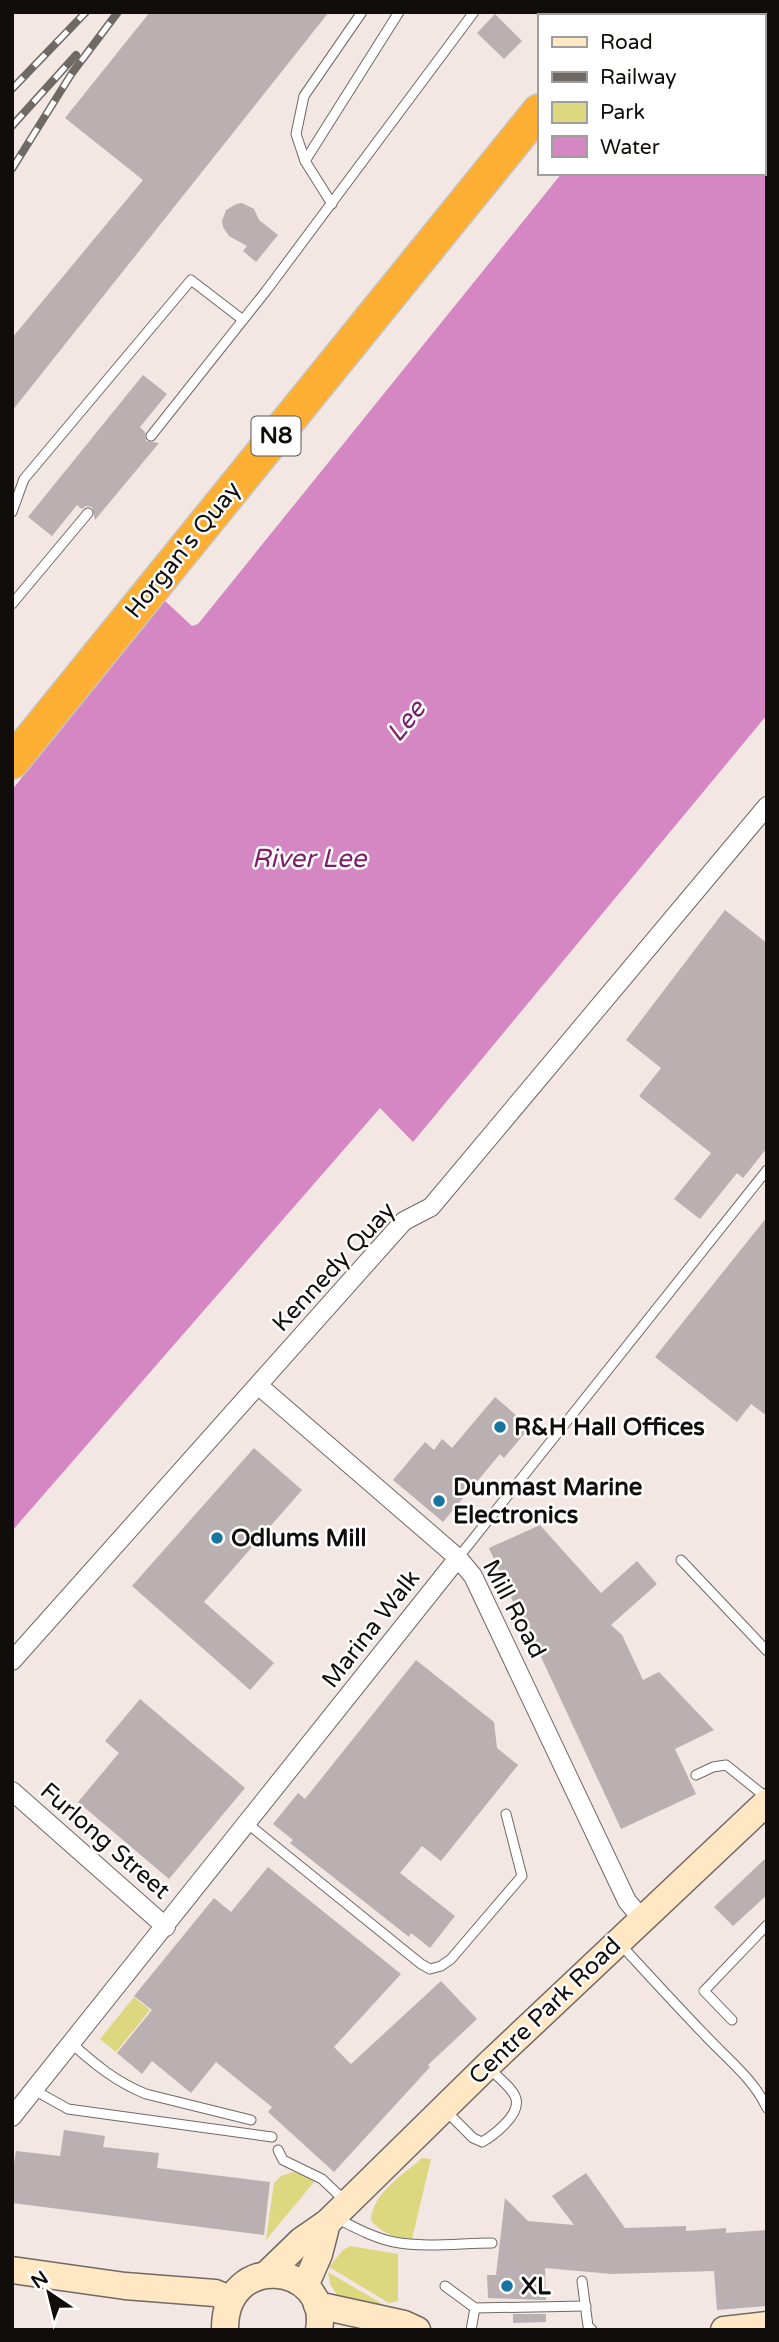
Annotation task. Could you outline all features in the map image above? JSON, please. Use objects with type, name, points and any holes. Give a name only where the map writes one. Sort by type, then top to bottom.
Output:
[{"type":"highway","name":"Horgan's Quay","points":[[12,762],[538,112]]},
{"type":"street","name":"Kennedy Quay","points":[[12,1661],[404,1221],[431,1207],[767,806]]},
{"type":"street","name":"Mill Road","points":[[258,1385],[458,1558],[473,1576],[627,1901],[642,1919]]},
{"type":"street","name":"Marina Walk","points":[[12,2117],[458,1558]]},
{"type":"street","name":"Furlong Street","points":[[12,1791],[166,1927]]},
{"type":"street","name":"Centre Park Road","points":[[230,2299],[239,2287],[252,2278],[267,2274],[301,2241],[336,2214],[487,2066],[767,1800]]},
{"type":"street","points":[[313,2307],[319,2254],[336,2214]]},
{"type":"street","points":[[12,2270],[125,2286],[215,2293],[230,2299],[225,2315],[225,2330]]},
{"type":"street","points":[[267,2274],[293,2278],[313,2307],[408,2328]]},
{"type":"street","points":[[724,2330],[767,2325]]},
{"type":"lane","points":[[332,204],[304,161],[296,134],[304,96],[362,12]]},
{"type":"lane","points":[[304,161],[399,12]]},
{"type":"lane","points":[[150,436],[332,204],[474,12]]},
{"type":"lane","points":[[12,512],[24,479],[191,280],[243,320]]},
{"type":"lane","points":[[12,604],[88,513]]},
{"type":"lane","name":"Marina Walk","points":[[458,1558],[767,1170]]},
{"type":"lane","points":[[681,1560],[767,1651]]},
{"type":"lane","points":[[696,1775],[719,1765],[730,1766],[767,1800]]},
{"type":"lane","points":[[247,1824],[430,1969],[451,1959],[522,1876],[506,1814]]},
{"type":"lane","points":[[732,2020],[704,1991],[767,1925]]},
{"type":"lane","points":[[618,1942],[742,2073],[767,2108]]},
{"type":"lane","points":[[72,2044],[107,2074],[130,2088],[251,2120]]},
{"type":"lane","points":[[443,2109],[474,2138],[482,2142],[515,2114],[518,2106],[516,2096],[487,2066]]},
{"type":"lane","points":[[34,2090],[68,2109],[272,2137]]},
{"type":"lane","points":[[278,2150],[283,2160],[322,2179],[336,2214],[368,2234],[408,2244],[492,2242]]},
{"type":"lane","points":[[582,2281],[589,2326],[592,2330]]},
{"type":"lane","points":[[445,2286],[475,2308],[586,2306]]},
{"type":"lane","points":[[471,2330],[475,2308]]},
{"type":"green space","points":[[134,1997],[150,2010],[116,2052],[100,2039]]},
{"type":"green space","points":[[422,2158],[431,2159],[412,2239],[400,2238],[380,2229],[371,2221],[373,2211],[390,2185]]},
{"type":"green space","points":[[293,2172],[307,2176],[314,2182],[266,2240],[274,2183],[281,2176]]},
{"type":"green space","points":[[350,2246],[398,2254],[398,2301],[389,2303],[329,2267],[343,2250]]},
{"type":"green space","points":[[328,2272],[388,2309],[338,2296],[330,2284]]},
{"type":"water","name":"River Lee","points":[[767,12],[767,715],[413,1142],[380,1108],[12,1531],[12,790],[163,599],[192,626],[198,624],[560,175],[765,175],[765,14],[690,14]]},
{"type":"building","points":[[150,12],[329,12],[12,411],[12,338],[143,180],[65,118]]},
{"type":"building","points":[[495,14],[522,41],[504,59],[477,33]]},
{"type":"building","points":[[242,203],[254,209],[259,220],[278,235],[256,262],[243,251],[247,246],[229,236],[223,227],[226,210]]},
{"type":"building","points":[[143,375],[167,394],[140,427],[145,432],[146,441],[159,443],[95,520],[92,507],[86,506],[82,509],[77,505],[52,536],[28,517]]},
{"type":"building","points":[[725,910],[767,943],[767,1148],[743,1178],[737,1173],[700,1219],[674,1199],[711,1153],[639,1096],[661,1068],[626,1040]]},
{"type":"building","points":[[767,1217],[767,1416],[751,1404],[737,1422],[655,1357]]},
{"type":"building","points":[[495,1397],[530,1427],[504,1458],[500,1454],[443,1522],[393,1480],[425,1442],[434,1450],[442,1439],[452,1448]]},
{"type":"building","name":"Odlums Mill","points":[[254,1448],[302,1490],[204,1602],[274,1663],[250,1690],[132,1586]]},
{"type":"building","points":[[540,1525],[601,1593],[637,1561],[657,1584],[611,1625],[622,1635],[643,1680],[659,1672],[714,1730],[675,1749],[696,1794],[621,1829],[489,1548]]},
{"type":"building","points":[[416,1660],[494,1722],[497,1748],[518,1765],[441,1861],[422,1846],[400,1873],[455,1916],[430,1948],[411,1933],[409,1937],[290,1843],[293,1840],[273,1824],[298,1793],[305,1799]]},
{"type":"building","points":[[140,1699],[245,1788],[169,1879],[78,1802],[119,1753],[105,1741]]},
{"type":"building","points":[[767,1857],[767,1895],[733,1926],[714,1907]]},
{"type":"building","points":[[268,1867],[401,1974],[334,2047],[351,2064],[441,1981],[477,2019],[428,2065],[430,2067],[334,2172],[268,2112],[272,2107],[216,2062],[191,2093],[152,2061],[142,2074],[117,2053],[152,2010],[134,1996],[214,1898],[231,1912]]},
{"type":"building","points":[[64,2130],[105,2136],[103,2147],[159,2153],[157,2168],[270,2182],[264,2235],[12,2203],[16,2151],[60,2156]]},
{"type":"building","points":[[586,2173],[625,2228],[686,2226],[686,2231],[726,2228],[726,2233],[767,2230],[767,2306],[717,2310],[714,2271],[612,2274],[545,2268],[546,2300],[488,2298],[487,2275],[496,2275],[505,2198],[528,2221],[574,2225],[552,2196]]},
{"type":"building","points":[[513,2314],[546,2314],[546,2322],[513,2323]]},
{"type":"railway","points":[[12,89],[86,12]]},
{"type":"railway","points":[[12,169],[72,73],[118,12]]},
{"type":"railway","points":[[12,126],[76,55]]},
{"type":"place","name":"R&H Hall Offices","points":[[500,1427]]},
{"type":"place","name":"Dunmast Marine Electronics","points":[[439,1501]]},
{"type":"place","name":"Odlums Mill","points":[[217,1538]]},
{"type":"place","name":"XL","points":[[507,2286]]},
{"type":"water label","name":"Lee","points":[[406,721]]}]
